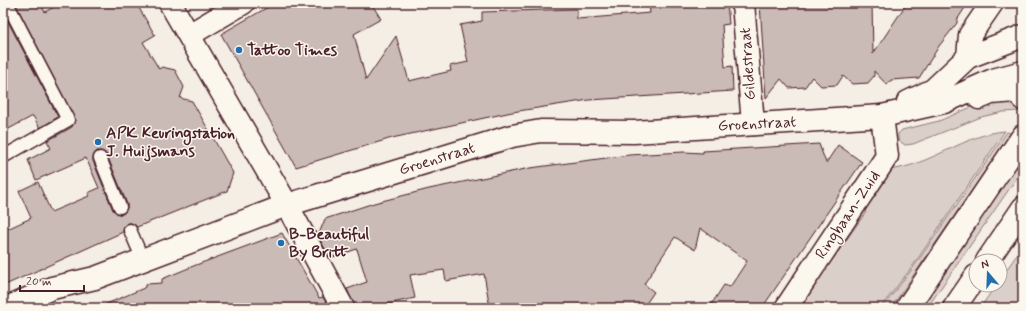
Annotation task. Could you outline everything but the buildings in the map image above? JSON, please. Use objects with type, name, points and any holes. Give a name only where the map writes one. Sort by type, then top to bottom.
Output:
[{"type":"street","points":[[170,3],[287,205],[343,308]]},
{"type":"street","points":[[188,35],[243,3]]},
{"type":"street","name":"Gildestraat","points":[[744,3],[753,124]]},
{"type":"street","points":[[968,57],[970,35],[992,3]]},
{"type":"street","points":[[882,116],[933,90],[968,57],[1023,36]]},
{"type":"street","points":[[944,102],[960,87],[977,76],[1003,63],[1023,58]]},
{"type":"street","points":[[882,116],[944,102],[993,80],[1023,72]]},
{"type":"street","points":[[882,116],[924,119],[992,93],[1015,91],[1023,99]]},
{"type":"street","name":"Groenstraat","points":[[11,307],[52,288],[95,278],[287,205],[519,135],[541,132],[634,132],[882,116]]},
{"type":"street","name":"Ringbaan-Zuid","points":[[786,308],[888,156],[882,116]]},
{"type":"street","points":[[907,308],[1023,136]]},
{"type":"street","points":[[992,253],[1023,208]]},
{"type":"street","points":[[954,308],[968,288]]},
{"type":"lane","points":[[3,157],[68,120],[7,3]]},
{"type":"lane","points":[[100,158],[120,207]]},
{"type":"lane","points":[[130,230],[143,260]]},
{"type":"shaded area","points":[[1005,98],[1020,111],[1003,112],[981,117],[913,144],[905,145],[898,140],[898,134],[902,130],[939,121],[990,99]]},
{"type":"shaded area","points":[[1005,131],[912,267],[880,308],[793,308],[828,256],[833,259],[866,212],[861,209],[888,170],[918,163],[990,133]]},
{"type":"shaded area","points":[[1007,132],[1011,133],[891,308],[882,308],[913,268]]},
{"type":"shaded area","points":[[1020,161],[1023,164],[1023,169],[927,308],[919,308]]},
{"type":"shaded area","points":[[1023,246],[1023,308],[980,308],[990,293],[1008,293],[1008,268]]},
{"type":"place","name":"Tattoo Times","points":[[239,50]]},
{"type":"place","name":"APK Keuringstation J. Huijsmans","points":[[98,142]]},
{"type":"place","name":"B-Beautiful By Britt","points":[[281,243]]}]
